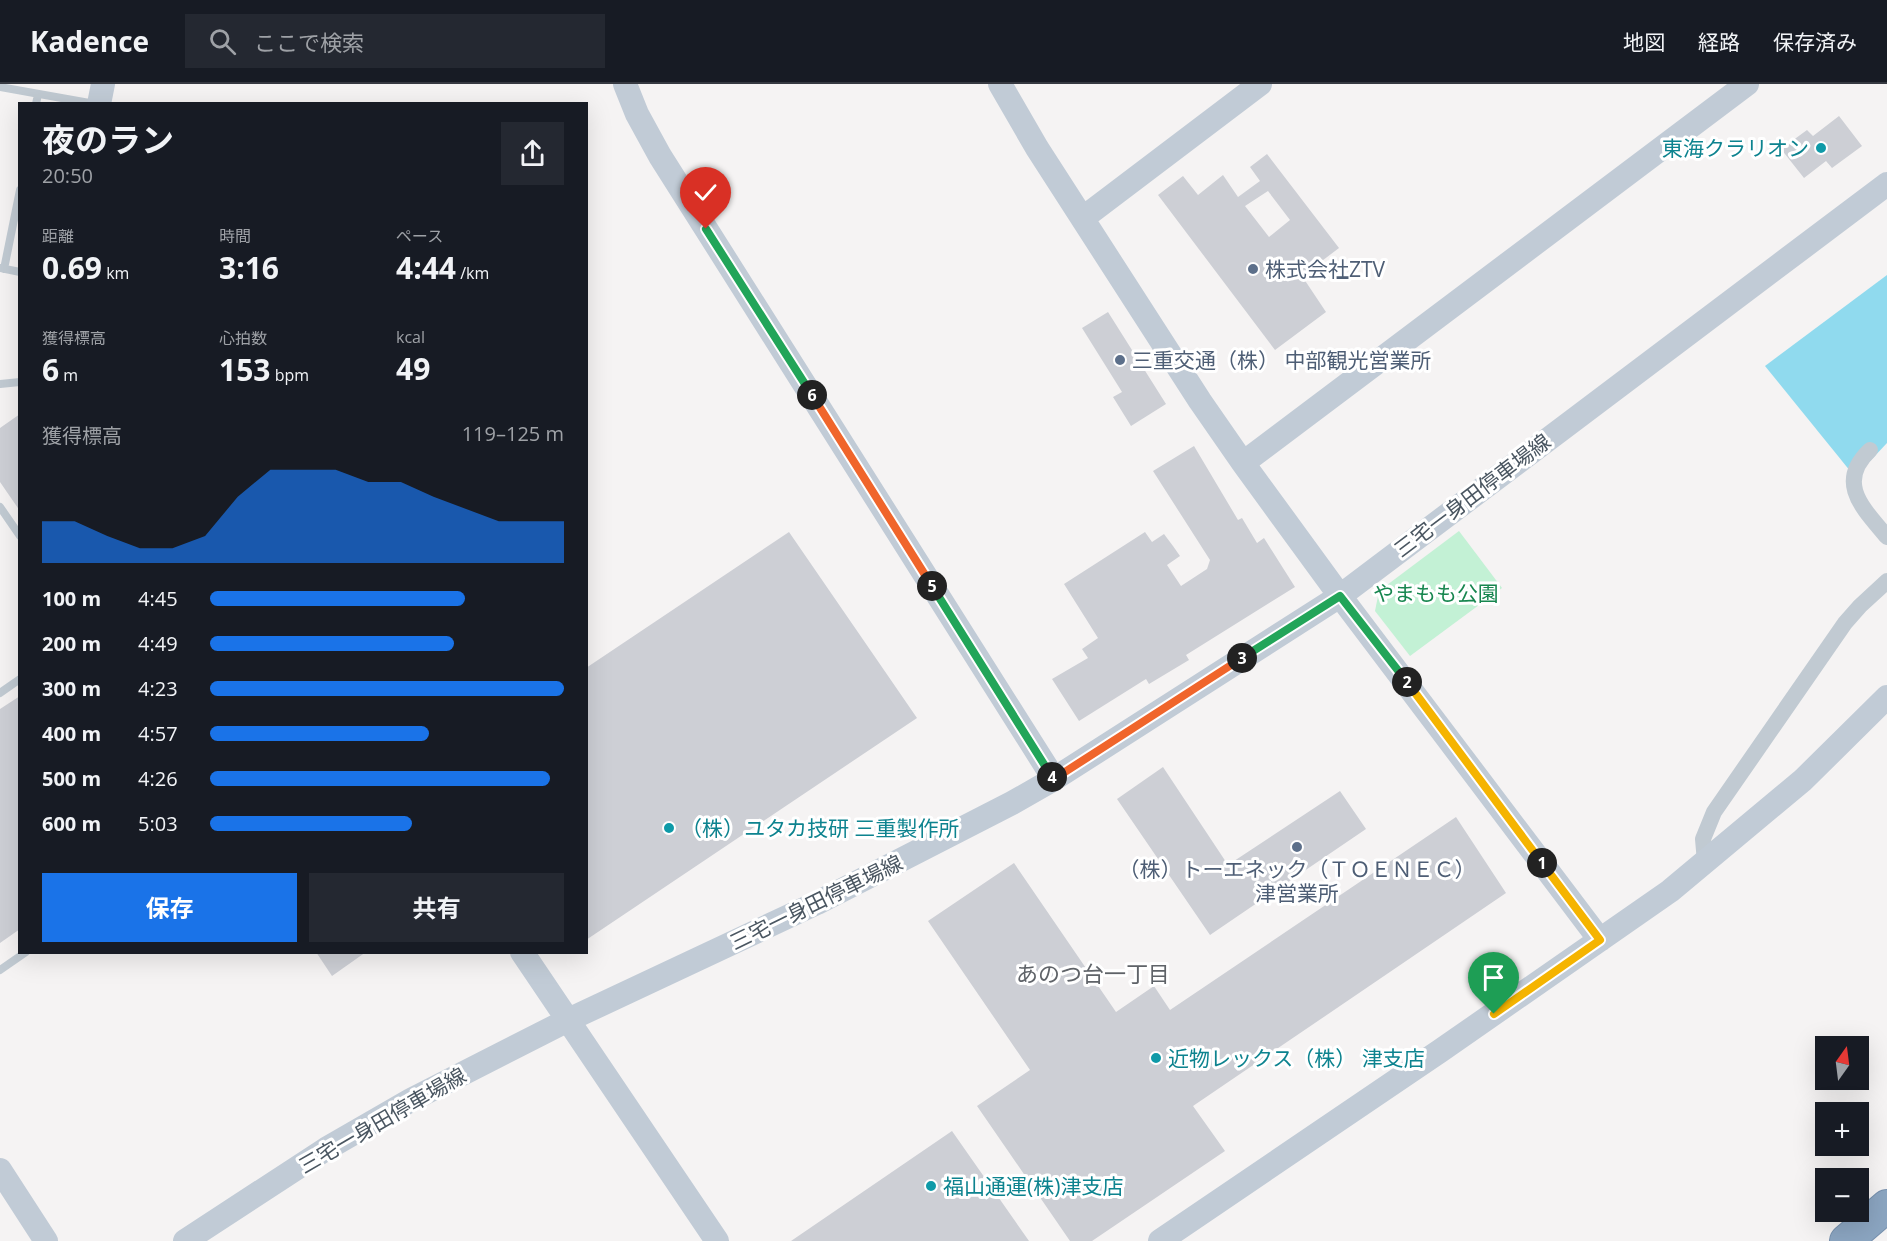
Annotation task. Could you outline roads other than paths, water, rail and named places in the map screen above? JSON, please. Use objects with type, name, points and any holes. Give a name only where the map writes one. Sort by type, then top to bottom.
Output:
[{"type":"highway","points":[[1846,1241],[1887,1206]]},
{"type":"street","points":[[98,102],[103,84]]},
{"type":"street","points":[[625,84],[637,114],[660,156],[1054,779]]},
{"type":"street","points":[[1000,84],[1037,148],[1200,401],[1243,463],[1340,596],[1600,940]]},
{"type":"street","points":[[1083,218],[1260,84]]},
{"type":"street","points":[[1243,463],[1747,84]]},
{"type":"street","name":"三宅一身田停車場線","points":[[185,1241],[336,1144],[411,1100],[568,1020],[817,903],[1054,779],[1340,596],[1887,184]]},
{"type":"street","points":[[1870,450],[1855,470],[1854,493],[1887,537]]},
{"type":"street","points":[[1705,862],[1703,840],[1714,812],[1845,623],[1887,581]]},
{"type":"street","points":[[1160,1241],[1440,1052],[1652,904],[1803,780],[1887,697]]},
{"type":"street","points":[[523,954],[717,1241]]},
{"type":"street","points":[[0,1170],[46,1241]]},
{"type":"lane","points":[[0,87],[85,102]]},
{"type":"lane","points":[[36,102],[38,94]]},
{"type":"lane","points":[[18,199],[2,268],[18,272]]},
{"type":"lane","points":[[0,384],[18,382]]},
{"type":"lane","points":[[0,507],[18,533]]},
{"type":"lane","points":[[0,693],[18,680]]},
{"type":"lane","points":[[0,970],[23,954]]},
{"type":"water","points":[[1887,275],[1887,443],[1855,477],[1765,366]]},
{"type":"place","name":"東海クラリオン","points":[[1821,148]]},
{"type":"place","name":"株式会社ZTV","points":[[1253,269]]},
{"type":"place","name":"三重交通（株） 中部観光営業所","points":[[1120,360]]},
{"type":"place","name":"（株）ユタカ技研 三重製作所","points":[[669,828]]},
{"type":"place","name":"（株）トーエネック（ＴＯＥＮＥＣ） 津営業所","points":[[1297,847]]},
{"type":"place","name":"近物レックス（株） 津支店","points":[[1156,1058]]},
{"type":"place","name":"福山通運(株)津支店","points":[[931,1186]]},
{"type":"district","name":"あのつ台一丁目","points":[[1093,973]]},
{"type":"park label","name":"やまもも公園","points":[[1436,593]]}]
